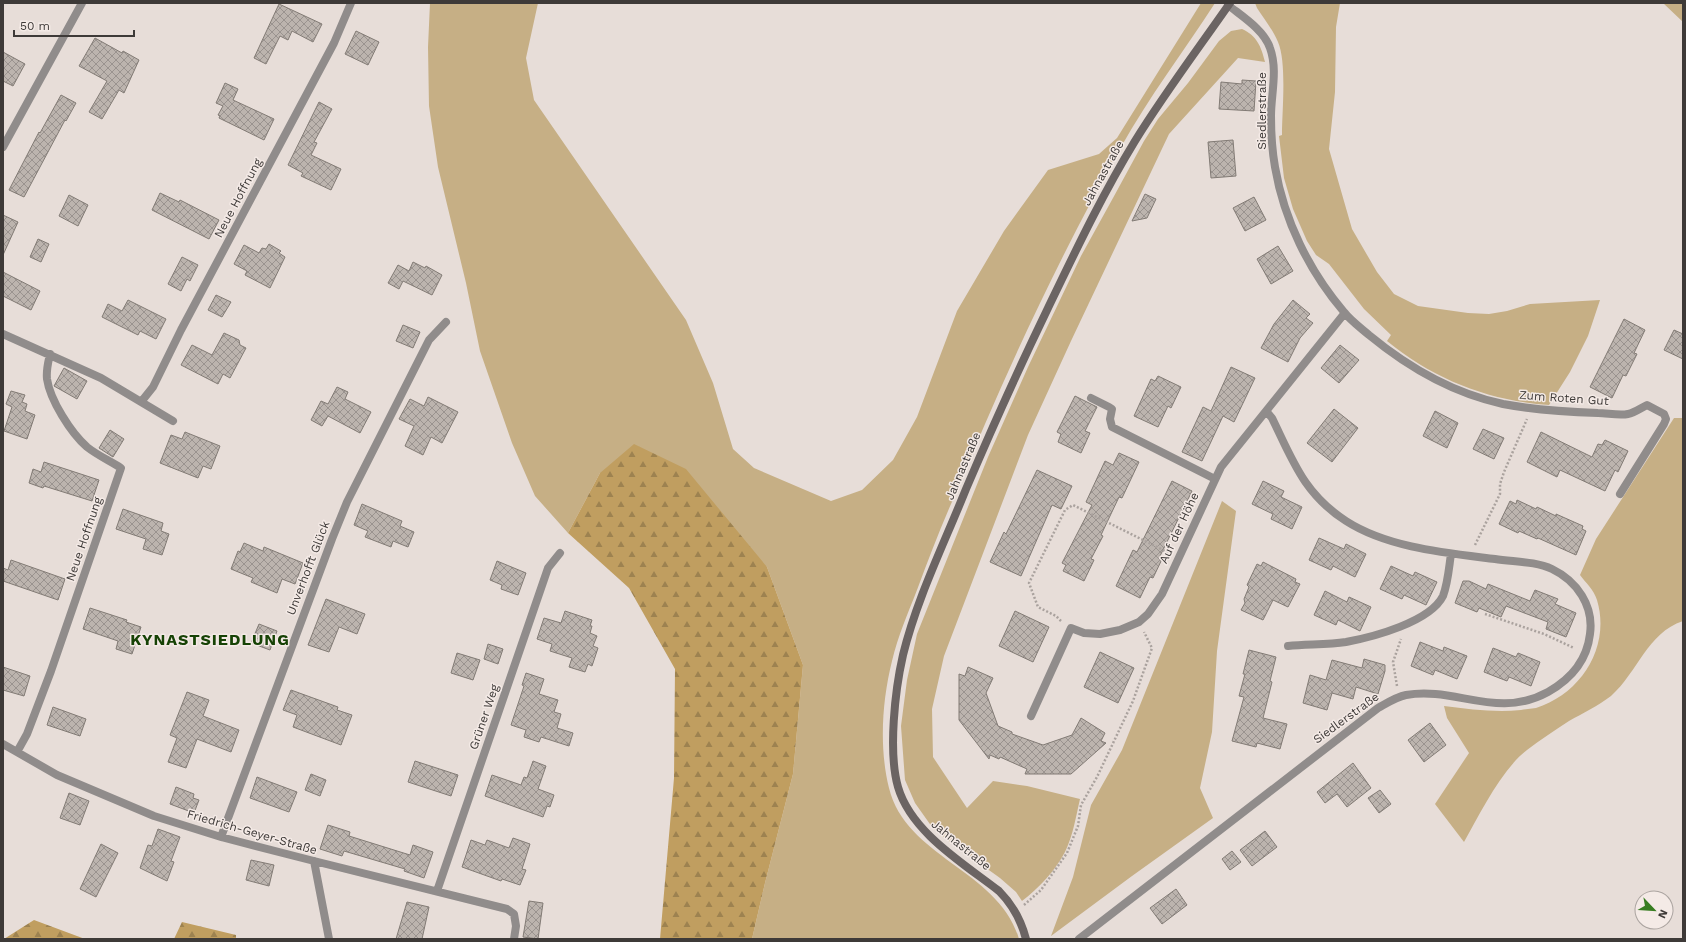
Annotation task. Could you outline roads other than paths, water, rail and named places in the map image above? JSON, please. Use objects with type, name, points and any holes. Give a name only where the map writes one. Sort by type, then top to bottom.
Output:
[{"type":"street","points":[[3,147],[82,3]]},
{"type":"street","name":"Neue Hoffnung","points":[[141,402],[153,387],[181,330],[327,57],[351,3]]},
{"type":"street","name":"Siedlerstraße","points":[[1229,4],[1249,21],[1262,35],[1270,48],[1274,77],[1271,116],[1272,145],[1278,180],[1288,214],[1301,247],[1316,274],[1344,314]]},
{"type":"street","name":"Jahnastraße","points":[[1026,939],[1023,927],[1016,912],[999,891],[920,827],[904,802],[898,787],[895,769],[893,726],[903,656],[922,598],[978,461],[1021,364],[1074,253],[1107,189],[1134,142],[1158,104],[1229,4]]},
{"type":"street","name":"Zum Roten Gut","points":[[1344,314],[1393,354],[1413,368],[1440,383],[1493,402],[1529,409],[1628,414],[1647,405],[1664,414],[1666,418],[1664,424],[1620,494]]},
{"type":"street","name":"Auf der Höhe","points":[[1031,716],[1071,628],[1084,633],[1100,634],[1120,630],[1139,622],[1148,614],[1162,594],[1215,479],[1228,457],[1344,314]]},
{"type":"street","name":"Unverhofft Glück","points":[[221,837],[344,510],[429,340],[446,322]]},
{"type":"street","points":[[3,334],[101,378],[173,422]]},
{"type":"street","name":"Neue Hoffnung","points":[[17,752],[26,734],[51,671],[121,468],[87,447],[66,422],[52,394],[48,379],[47,365],[50,354]]},
{"type":"street","points":[[1091,398],[1109,406],[1112,409],[1110,419],[1112,427],[1215,479]]},
{"type":"street","name":"Siedlerstraße","points":[[1079,939],[1378,708],[1398,697],[1425,693],[1490,704],[1521,702],[1534,699],[1562,682],[1575,671],[1586,654],[1591,630],[1589,611],[1579,590],[1566,578],[1552,569],[1534,564],[1451,554],[1402,544],[1362,530],[1333,512],[1315,497],[1301,477],[1272,418],[1266,411]]},
{"type":"street","name":"Grüner Weg","points":[[437,891],[548,568],[560,553]]},
{"type":"street","points":[[1288,646],[1346,642],[1399,627],[1422,617],[1435,606],[1443,596],[1451,554]]},
{"type":"street","name":"Friedrich-Geyer-Straße","points":[[3,744],[58,775],[154,816],[221,837],[507,909],[514,914],[516,926],[514,939]]},
{"type":"street","points":[[314,861],[329,939]]},
{"type":"district","name":"KYNASTSIEDLUNG","points":[[210,639]]}]
